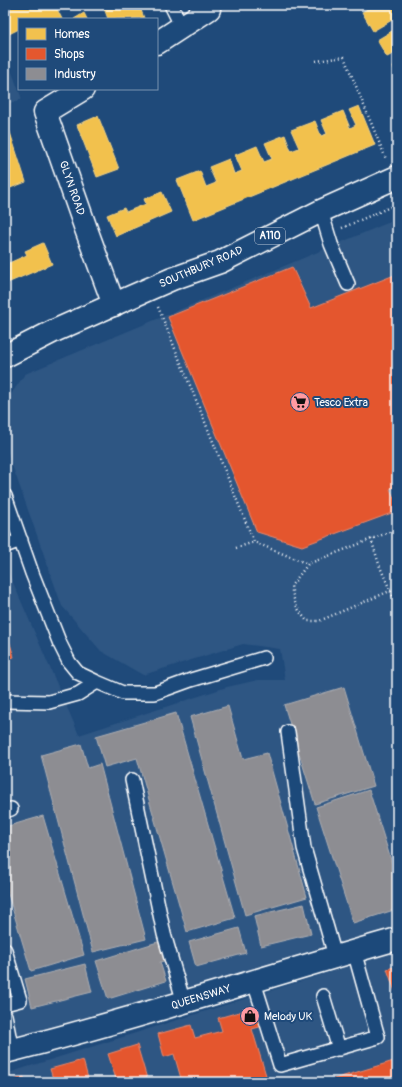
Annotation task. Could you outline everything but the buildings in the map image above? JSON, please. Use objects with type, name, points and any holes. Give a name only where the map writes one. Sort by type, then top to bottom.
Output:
[{"type":"street","points":[[158,42],[209,9]]},
{"type":"street","name":"GLYN ROAD","points":[[81,90],[45,112],[114,305]]},
{"type":"street","name":"SOUTHBURY ROAD","points":[[5,356],[54,331],[172,279],[220,262],[321,211],[392,169]]},
{"type":"street","name":"QUEENSWAY","points":[[9,1051],[184,1003],[397,939]]},
{"type":"lane","points":[[171,5],[182,27]]},
{"type":"lane","points":[[321,211],[331,244],[348,284]]},
{"type":"lane","points":[[5,496],[32,573],[60,644],[69,662],[78,673],[123,693],[155,693],[191,680],[264,658]]},
{"type":"lane","points":[[5,546],[21,540]]},
{"type":"lane","points":[[5,701],[49,702],[78,694],[96,682]]},
{"type":"lane","points":[[254,982],[280,1065],[378,1037],[344,954],[304,848],[288,732]]},
{"type":"lane","points":[[132,780],[164,934],[184,1003]]},
{"type":"lane","points":[[5,950],[20,1000],[5,1004]]},
{"type":"lane","points":[[323,996],[339,1049]]},
{"type":"lane","points":[[5,1015],[9,1051]]},
{"type":"path","points":[[316,61],[344,57],[392,169]]},
{"type":"path","points":[[338,230],[397,204]]},
{"type":"path","points":[[160,312],[254,542]]},
{"type":"path","points":[[397,529],[308,564],[291,586],[294,601],[299,612],[307,621],[319,621],[397,588]]},
{"type":"path","points":[[371,539],[380,567],[397,606]]},
{"type":"path","points":[[236,548],[254,542],[308,564]]},
{"type":"shaded area","points":[[5,54],[22,99],[5,105]]},
{"type":"shaded area","points":[[397,219],[397,930],[5,1043],[5,564],[79,735],[227,687],[258,680],[285,680],[280,649],[243,644],[143,675],[101,651],[62,606],[5,445],[5,403],[25,374]]},
{"type":"shaded area","points":[[397,951],[397,1082],[5,1082],[5,1074]]},
{"type":"place","name":"Tesco Extra","points":[[300,402]]},
{"type":"place","name":"Melody UK","points":[[250,1016]]}]
